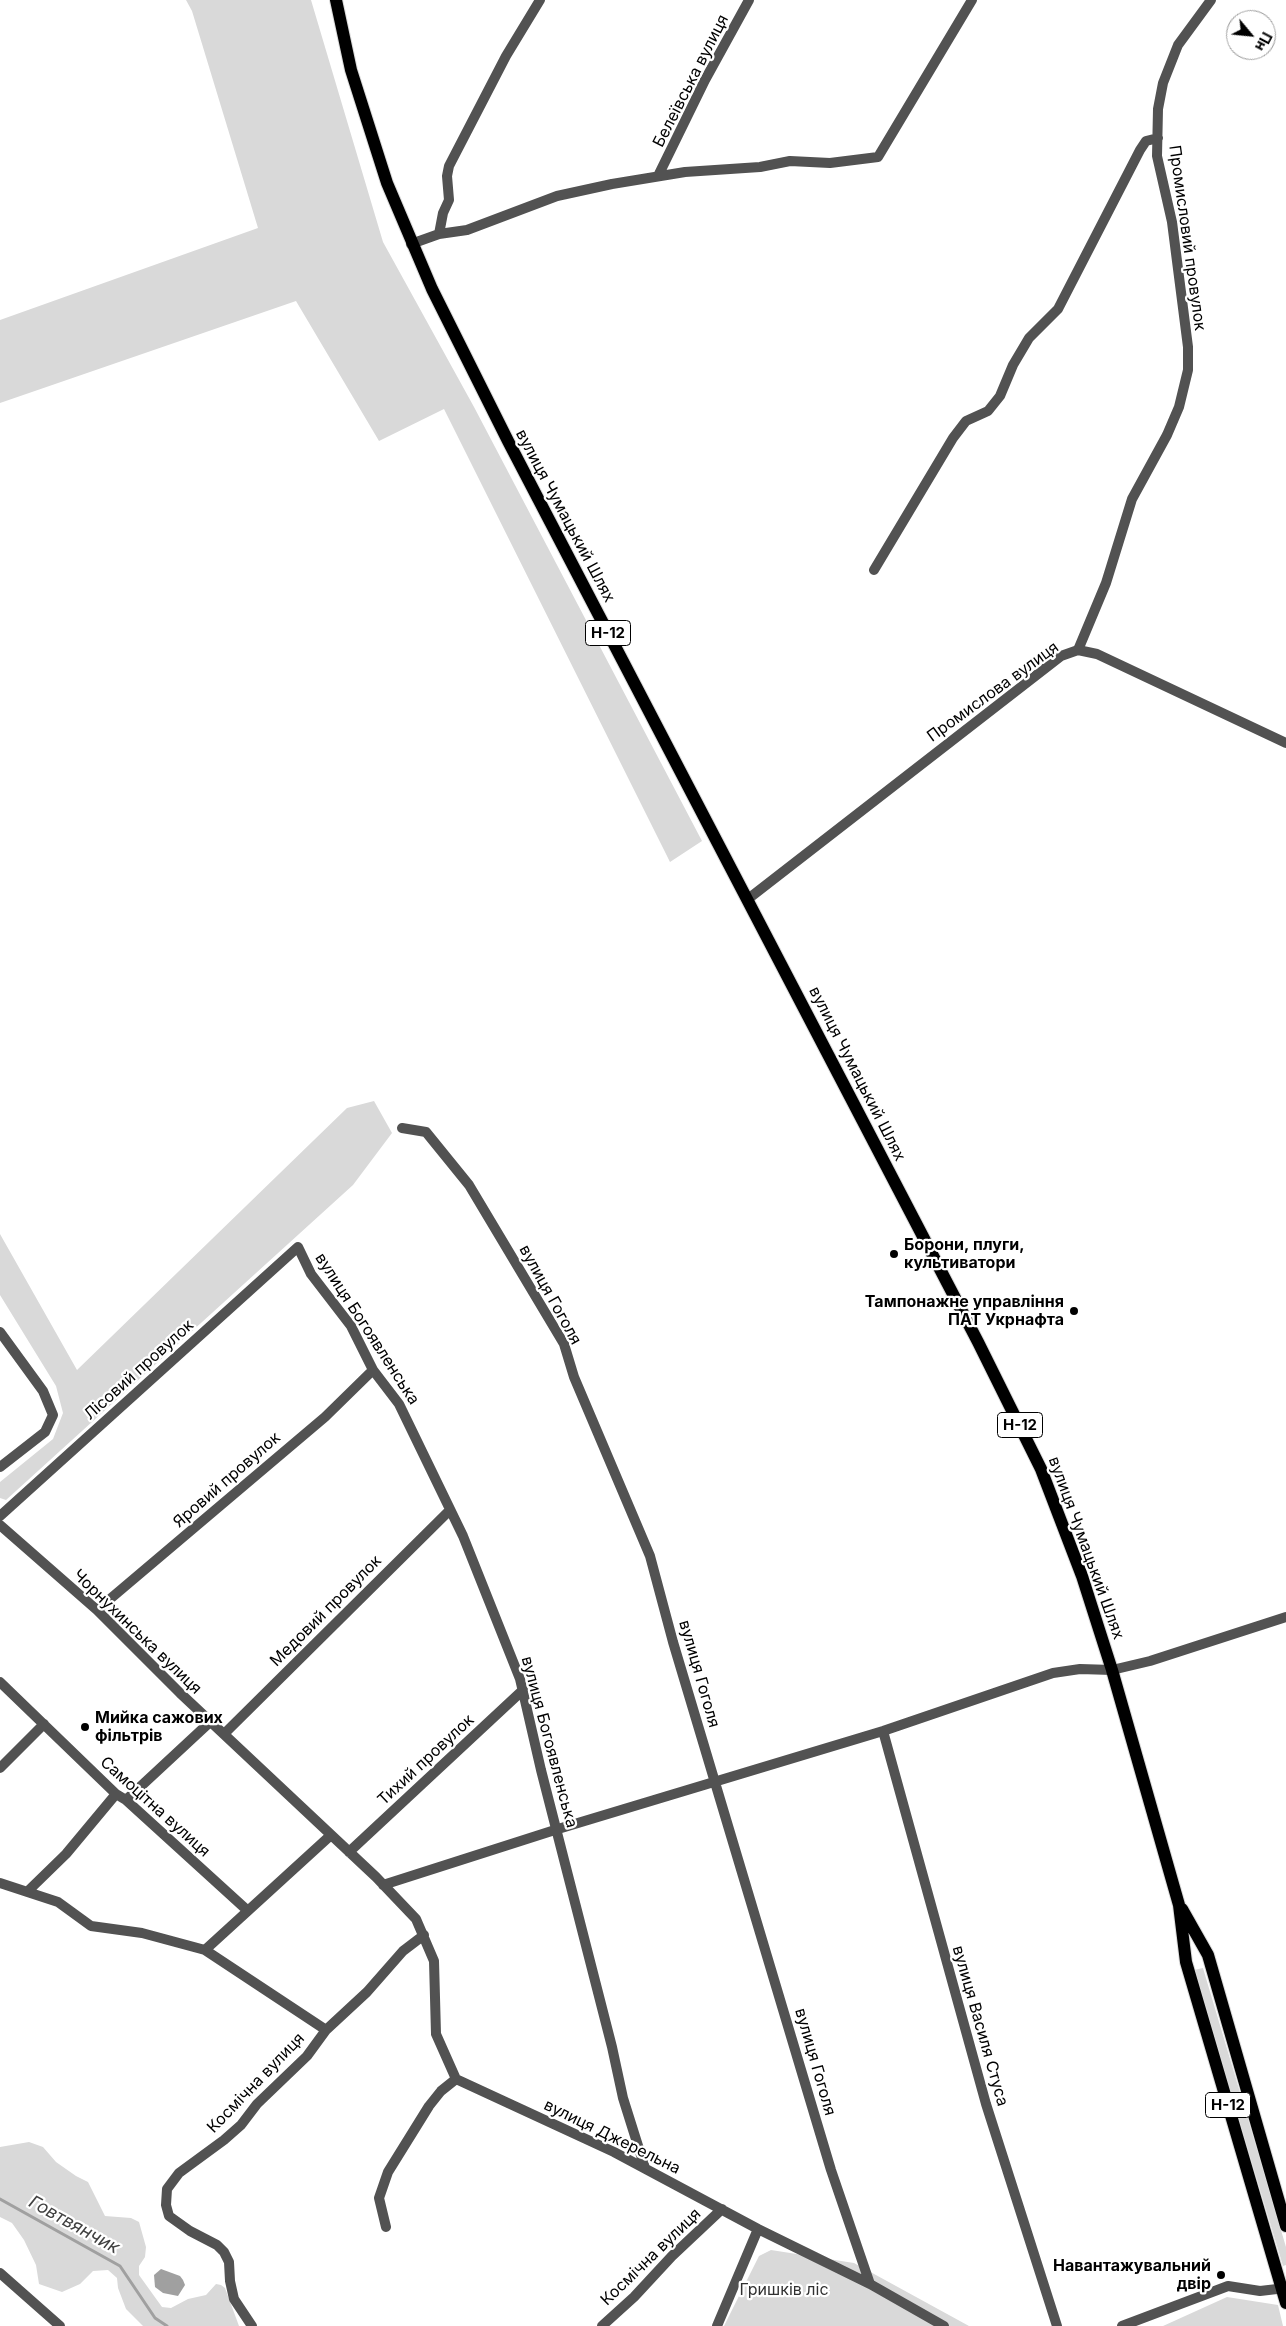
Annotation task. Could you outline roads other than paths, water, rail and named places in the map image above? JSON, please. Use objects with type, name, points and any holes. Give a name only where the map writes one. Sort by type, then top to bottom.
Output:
[{"type":"main road","name":"вулиця Чумацький Шлях","points":[[336,0],[352,70],[378,155],[411,244],[432,289],[508,441],[978,1342],[1042,1470],[1082,1576],[1112,1670],[1179,1905],[1186,1962],[1284,2288],[1286,2303]]},
{"type":"main road","name":"вулиця Чумацький Шлях","points":[[1179,1905],[1208,1955],[1286,2226]]},
{"type":"street","points":[[439,234],[443,213],[450,195],[447,176],[449,166],[506,56],[540,0]]},
{"type":"street","name":"Белеївська вулиця","points":[[658,176],[705,80],[749,0]]},
{"type":"street","points":[[411,244],[439,234],[467,230],[557,196],[658,176],[760,167],[790,161],[830,163],[878,157],[972,0]]},
{"type":"street","name":"Промисловий провулок","points":[[1078,650],[1106,583],[1132,499],[1167,435],[1179,407],[1188,370],[1188,346],[1172,222],[1157,156],[1158,108],[1163,83],[1178,45],[1211,0]]},
{"type":"street","name":"Промисловий провулок","points":[[874,570],[953,438],[966,421],[988,412],[1000,396],[1013,365],[1029,338],[1058,309],[1140,150],[1146,141],[1158,138]]},
{"type":"street","name":"Промислова вулиця","points":[[748,899],[1061,656],[1078,650],[1097,654],[1286,743]]},
{"type":"street","name":"вулиця Гоголя","points":[[402,1128],[426,1132],[469,1185],[564,1344],[574,1377],[650,1556],[715,1782],[831,2170],[870,2284]]},
{"type":"street","name":"вулиця Богоявленська","points":[[298,1247],[311,1274],[351,1326],[373,1370],[400,1404],[463,1536],[523,1690],[541,1770],[558,1829],[612,2046],[622,2098],[645,2168]]},
{"type":"street","name":"Лісовий провулок","points":[[0,1516],[298,1247]]},
{"type":"street","points":[[0,1332],[43,1391],[53,1414],[45,1432],[0,1467]]},
{"type":"street","name":"Яровий провулок","points":[[97,1610],[325,1417],[373,1370]]},
{"type":"street","name":"Медовий провулок","points":[[224,1734],[450,1510]]},
{"type":"street","name":"Чорнухинська вулиця","points":[[0,1525],[97,1610],[210,1722],[383,1885]]},
{"type":"street","points":[[386,2227],[379,2198],[388,2172],[429,2106],[441,2091],[456,2079],[436,2034],[434,1961],[416,1919],[383,1885],[558,1829],[883,1731],[1053,1673],[1080,1669],[1112,1670],[1150,1661],[1286,1617]]},
{"type":"street","name":"Самоцітна вулиця","points":[[0,1682],[116,1794],[126,1800],[248,1912]]},
{"type":"street","name":"Тихий провулок","points":[[349,1852],[523,1690]]},
{"type":"street","points":[[126,1800],[210,1722]]},
{"type":"street","points":[[0,1768],[44,1724]]},
{"type":"street","name":"вулиця Василя Стуса","points":[[883,1731],[986,2104],[1057,2326]]},
{"type":"street","points":[[27,1892],[66,1854],[116,1794]]},
{"type":"street","points":[[205,1950],[331,1835]]},
{"type":"street","points":[[0,1883],[58,1902],[91,1926],[142,1933],[205,1950],[326,2030]]},
{"type":"street","name":"Космічна вулиця","points":[[252,2326],[234,2299],[230,2281],[230,2262],[224,2252],[217,2244],[190,2231],[169,2216],[166,2205],[167,2190],[178,2173],[224,2140],[241,2125],[257,2104],[307,2056],[326,2030],[367,1992],[403,1951],[424,1935]]},
{"type":"street","name":"вулиця Джерельна","points":[[456,2079],[645,2168],[758,2229],[870,2284],[944,2326]]},
{"type":"street","name":"Космічна вулиця","points":[[602,2326],[634,2297],[672,2256],[722,2209]]},
{"type":"street","points":[[717,2326],[758,2229]]},
{"type":"street","points":[[0,2273],[60,2326]]},
{"type":"street","points":[[1122,2326],[1228,2286],[1260,2291],[1284,2288]]},
{"type":"waterway","name":"Говтвянчик","points":[[0,2199],[120,2266],[155,2318],[167,2326]]},
{"type":"place","name":"Борони, плуги, культиватори","points":[[894,1254]]},
{"type":"place","name":"Тампонажне управління ПАТ Укрнафта","points":[[1074,1311]]},
{"type":"place","name":"Мийка сажових фільтрів","points":[[85,1727]]},
{"type":"place","name":"Навантажувальний двір","points":[[1221,2275]]},
{"type":"park label","name":"Гришків ліс","points":[[784,2290]]}]
